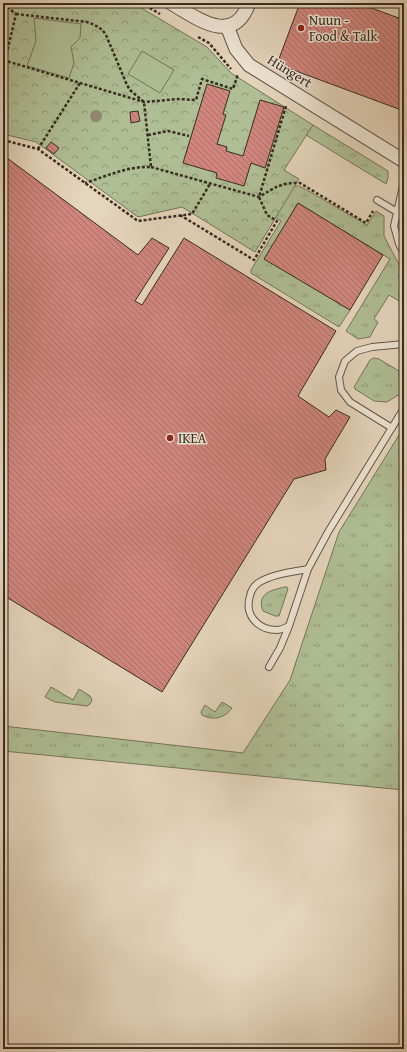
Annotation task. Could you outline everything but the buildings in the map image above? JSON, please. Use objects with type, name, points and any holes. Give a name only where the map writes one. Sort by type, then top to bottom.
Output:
[{"type":"street","points":[[171,3],[185,7],[208,24],[215,26],[232,25],[243,17],[249,3]]},
{"type":"street","name":"Hüngert","points":[[227,26],[236,49],[249,65],[404,161]]},
{"type":"lane","points":[[404,181],[394,226],[398,244],[404,254]]},
{"type":"lane","points":[[378,201],[397,212]]},
{"type":"lane","points":[[392,428],[350,402],[341,390],[339,377],[345,361],[357,351],[372,347],[404,344]]},
{"type":"lane","points":[[268,667],[280,648],[289,626],[308,568],[328,532],[404,408]]},
{"type":"lane","points":[[289,626],[279,630],[268,629],[256,623],[249,613],[248,603],[251,592],[256,584],[266,578],[308,568]]},
{"type":"path","points":[[3,4],[16,14],[87,22],[96,25],[103,30],[130,90],[144,102],[151,167]]},
{"type":"path","points":[[16,14],[4,61],[144,102],[178,99],[196,100],[202,79],[233,89],[238,74]]},
{"type":"path","points":[[38,149],[80,83]]},
{"type":"path","points":[[180,215],[254,260],[277,221],[267,215],[259,197],[291,91]]},
{"type":"path","points":[[148,135],[168,131],[189,136]]},
{"type":"path","points":[[3,140],[38,149],[138,220],[192,214],[210,184]]},
{"type":"path","points":[[85,183],[129,168],[140,166],[151,167],[259,197],[279,185],[300,183],[366,223],[378,201]]},
{"type":"green space","points":[[3,3],[133,3],[207,47],[231,73],[313,125],[284,170],[299,179],[255,252],[182,207],[138,217],[36,142],[3,134]]},
{"type":"green space","points":[[34,18],[81,24],[80,38],[71,47],[74,63],[69,78],[27,66],[36,41]]},
{"type":"green space","points":[[142,51],[174,70],[160,93],[128,74]]},
{"type":"green space","points":[[313,125],[388,171],[386,184],[306,135]]},
{"type":"green space","points":[[292,186],[299,186],[305,189],[367,225],[376,211],[384,216],[384,236],[404,274],[404,304],[389,295],[374,319],[378,322],[370,337],[358,339],[346,331],[390,259],[298,203],[265,259],[350,310],[339,327],[251,273],[251,270],[281,221],[268,212]]},
{"type":"green space","points":[[374,358],[379,359],[404,374],[404,389],[400,394],[387,402],[374,401],[354,387],[370,360]]},
{"type":"green space","points":[[404,427],[404,790],[3,751],[3,726],[243,753],[290,680],[339,532]]},
{"type":"green space","points":[[285,587],[288,589],[279,616],[263,611],[261,605],[263,596],[270,591]]},
{"type":"green space","points":[[51,687],[73,700],[79,689],[90,696],[92,700],[87,706],[55,702],[45,697]]},
{"type":"green space","points":[[222,702],[232,708],[226,714],[218,718],[210,718],[202,715],[201,712],[205,705],[215,712]]},
{"type":"place","name":"Nuun - Food & Talk","points":[[301,28]]},
{"type":"place","name":"IKEA","points":[[170,438]]}]
